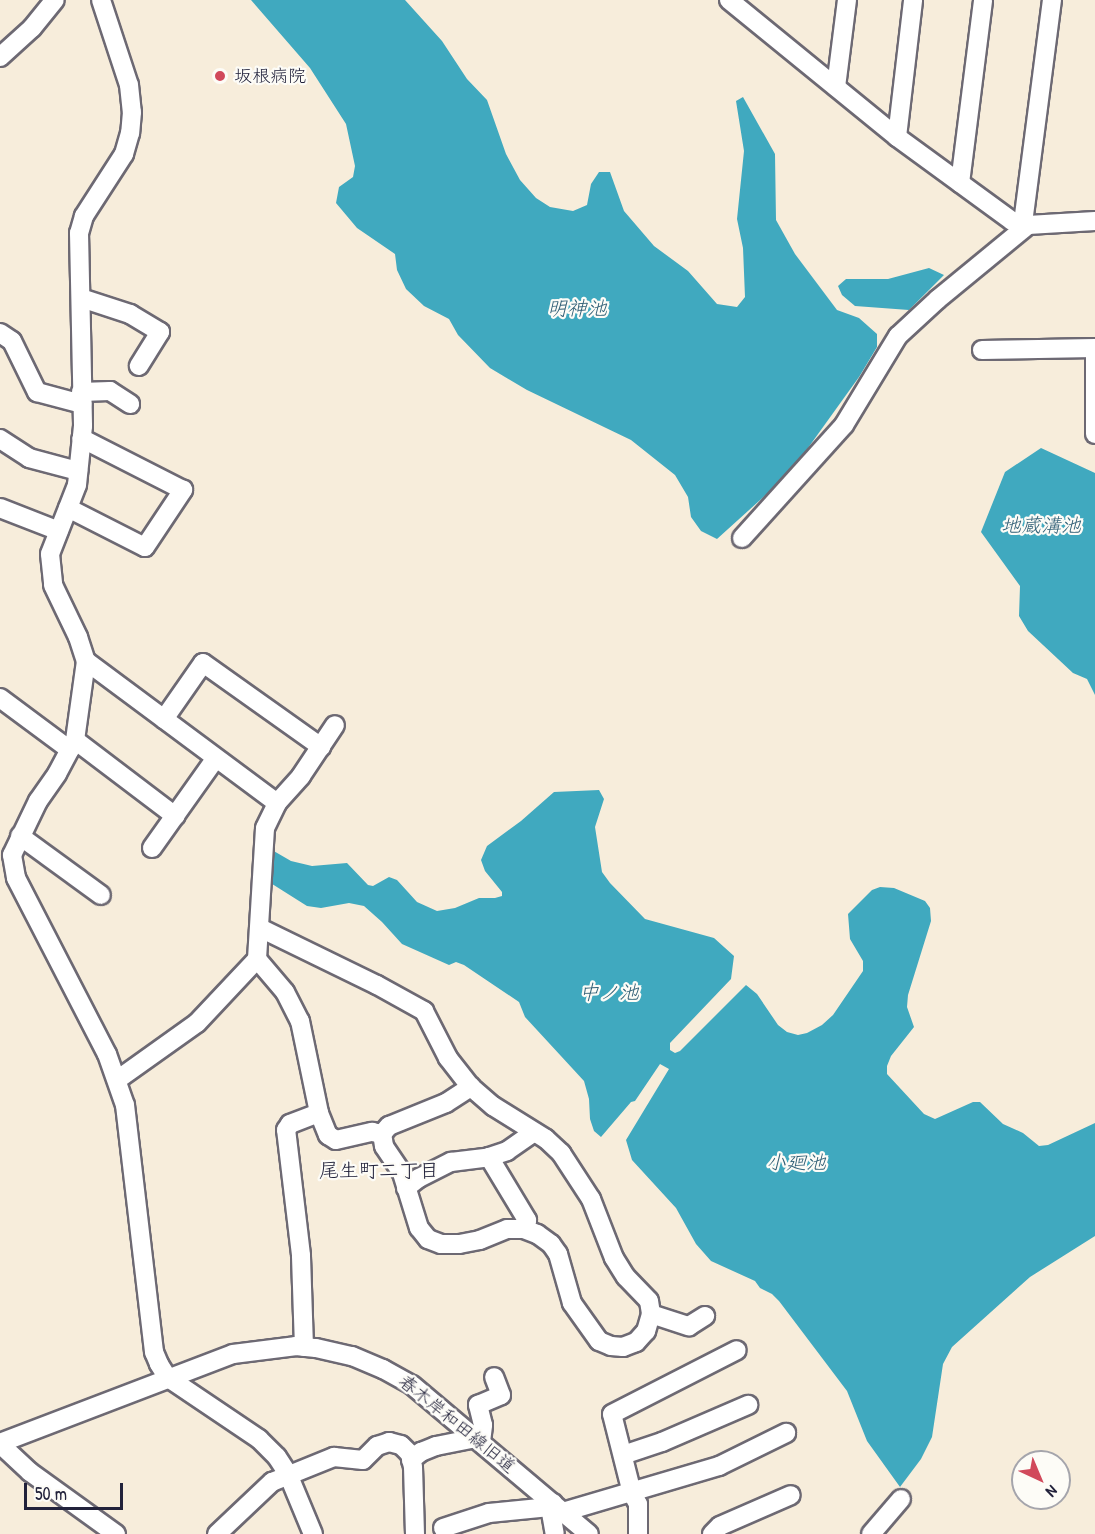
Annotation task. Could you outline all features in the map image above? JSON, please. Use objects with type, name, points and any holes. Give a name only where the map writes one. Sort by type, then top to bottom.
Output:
[{"type":"street","points":[[0,57],[32,28],[55,0]]},
{"type":"street","points":[[101,0],[120,54],[132,111],[124,154],[84,216],[79,233],[81,438],[77,485],[50,554],[53,585],[78,637],[86,661],[72,745],[20,836],[3,854],[104,1049],[125,1105],[154,1352],[167,1377],[259,1439],[277,1457],[288,1474],[313,1534]]},
{"type":"street","points":[[729,0],[897,137],[1012,220],[1026,224],[1095,221]]},
{"type":"street","points":[[836,87],[847,0]]},
{"type":"street","points":[[897,137],[913,0]]},
{"type":"street","points":[[960,183],[982,0]]},
{"type":"street","points":[[742,538],[844,424],[898,336],[1026,224],[1052,0]]},
{"type":"street","points":[[81,298],[130,314],[160,332],[139,366]]},
{"type":"street","points":[[0,333],[12,341],[37,392],[81,398],[110,391],[130,404]]},
{"type":"street","points":[[982,350],[1095,351],[1095,434]]},
{"type":"street","points":[[68,508],[145,547],[183,490],[81,438]]},
{"type":"street","points":[[0,439],[29,458],[78,471]]},
{"type":"street","points":[[0,508],[59,531]]},
{"type":"street","points":[[86,661],[277,804]]},
{"type":"street","points":[[164,719],[203,663],[321,747]]},
{"type":"street","points":[[0,698],[175,816]]},
{"type":"street","points":[[117,1080],[197,1023],[258,959],[265,828],[277,804],[335,726]]},
{"type":"street","points":[[152,848],[216,758]]},
{"type":"street","points":[[20,836],[101,895]]},
{"type":"street","points":[[260,928],[377,984],[424,1011],[448,1058],[471,1087],[561,1153],[576,1172],[591,1199],[614,1258],[626,1277],[649,1301],[651,1314],[646,1331],[636,1342],[622,1347],[611,1346],[599,1341],[572,1303],[558,1254],[551,1244],[524,1229],[507,1229],[459,1244],[441,1244],[428,1239],[419,1228],[402,1173],[384,1146],[382,1134]]},
{"type":"street","points":[[258,959],[285,992],[300,1022],[319,1113],[328,1135],[336,1140],[372,1132],[382,1134]]},
{"type":"street","points":[[382,1134],[389,1126],[446,1103],[471,1087]]},
{"type":"street","points":[[304,1347],[301,1255],[286,1130],[290,1124],[319,1113]]},
{"type":"street","points":[[406,1188],[418,1178],[451,1162],[489,1157],[521,1143],[534,1132]]},
{"type":"street","points":[[489,1157],[527,1220],[524,1229]]},
{"type":"street","points":[[651,1314],[689,1326],[705,1316]]},
{"type":"street","name":"春木岸和田線旧道","points":[[1,1441],[233,1354],[304,1347],[352,1356],[399,1376],[589,1534]]},
{"type":"street","points":[[638,1534],[638,1504],[632,1492],[612,1414],[737,1350]]},
{"type":"street","points":[[411,1460],[436,1446],[478,1440],[483,1425],[478,1405],[501,1395],[494,1377]]},
{"type":"street","points":[[623,1455],[662,1442],[748,1405]]},
{"type":"street","points":[[443,1528],[489,1513],[555,1507],[632,1492],[719,1466],[786,1433]]},
{"type":"street","points":[[1,1441],[30,1472],[116,1534]]},
{"type":"street","points":[[217,1534],[272,1482],[334,1457],[363,1460],[377,1446],[389,1442],[401,1444],[411,1460],[415,1534]]},
{"type":"street","points":[[711,1534],[720,1526],[790,1495]]},
{"type":"street","points":[[870,1534],[901,1499]]},
{"type":"street","points":[[555,1507],[555,1534]]},
{"type":"water","name":"明神池","points":[[251,0],[405,0],[442,41],[467,79],[487,100],[506,154],[520,180],[536,198],[550,207],[573,211],[587,205],[591,184],[599,172],[610,172],[624,211],[654,246],[688,271],[717,304],[737,307],[745,297],[743,248],[737,219],[744,151],[736,101],[743,97],[775,154],[776,220],[795,254],[837,310],[859,318],[877,334],[877,347],[859,377],[790,473],[717,539],[701,531],[691,517],[688,497],[675,475],[631,440],[527,390],[490,368],[458,335],[449,319],[424,306],[406,289],[397,270],[395,254],[357,228],[336,203],[339,187],[353,177],[355,166],[346,124],[310,68]]},
{"type":"water","points":[[929,268],[944,275],[909,310],[855,306],[842,295],[838,286],[846,279],[888,279]]},
{"type":"water","name":"地蔵溝池","points":[[1041,448],[1095,473],[1095,695],[1087,679],[1073,673],[1028,631],[1019,616],[1020,586],[981,532],[1005,472]]},
{"type":"water","name":"小廻池","points":[[599,790],[604,799],[595,827],[602,872],[610,883],[645,919],[714,938],[734,956],[731,979],[670,1043],[670,1050],[675,1053],[680,1051],[746,985],[757,994],[778,1025],[787,1032],[798,1035],[822,1025],[833,1015],[863,971],[863,961],[850,939],[848,914],[872,890],[880,887],[894,888],[925,901],[930,908],[931,921],[908,995],[907,1007],[914,1027],[891,1056],[887,1074],[924,1114],[935,1119],[973,1102],[980,1102],[1003,1124],[1023,1133],[1039,1146],[1048,1145],[1095,1123],[1095,1236],[1030,1277],[952,1347],[943,1364],[932,1437],[921,1459],[900,1487],[867,1441],[847,1391],[779,1301],[772,1294],[760,1288],[755,1281],[711,1261],[696,1244],[676,1208],[632,1160],[626,1140],[669,1069],[660,1064],[635,1101],[631,1102],[601,1137],[594,1131],[590,1119],[589,1099],[584,1081],[525,1017],[519,1002],[464,965],[456,962],[449,965],[402,944],[364,906],[349,903],[321,908],[307,906],[269,882],[272,850],[291,861],[312,866],[347,863],[368,885],[373,886],[389,877],[397,880],[417,902],[437,911],[455,908],[479,898],[495,898],[502,896],[502,892],[485,871],[481,860],[487,846],[521,821],[554,792]]},
{"type":"place","name":"坂根病院","points":[[220,76]]},
{"type":"district","name":"尾生町二丁目","points":[[379,1169]]},
{"type":"water label","name":"中ノ池","points":[[609,991]]}]
